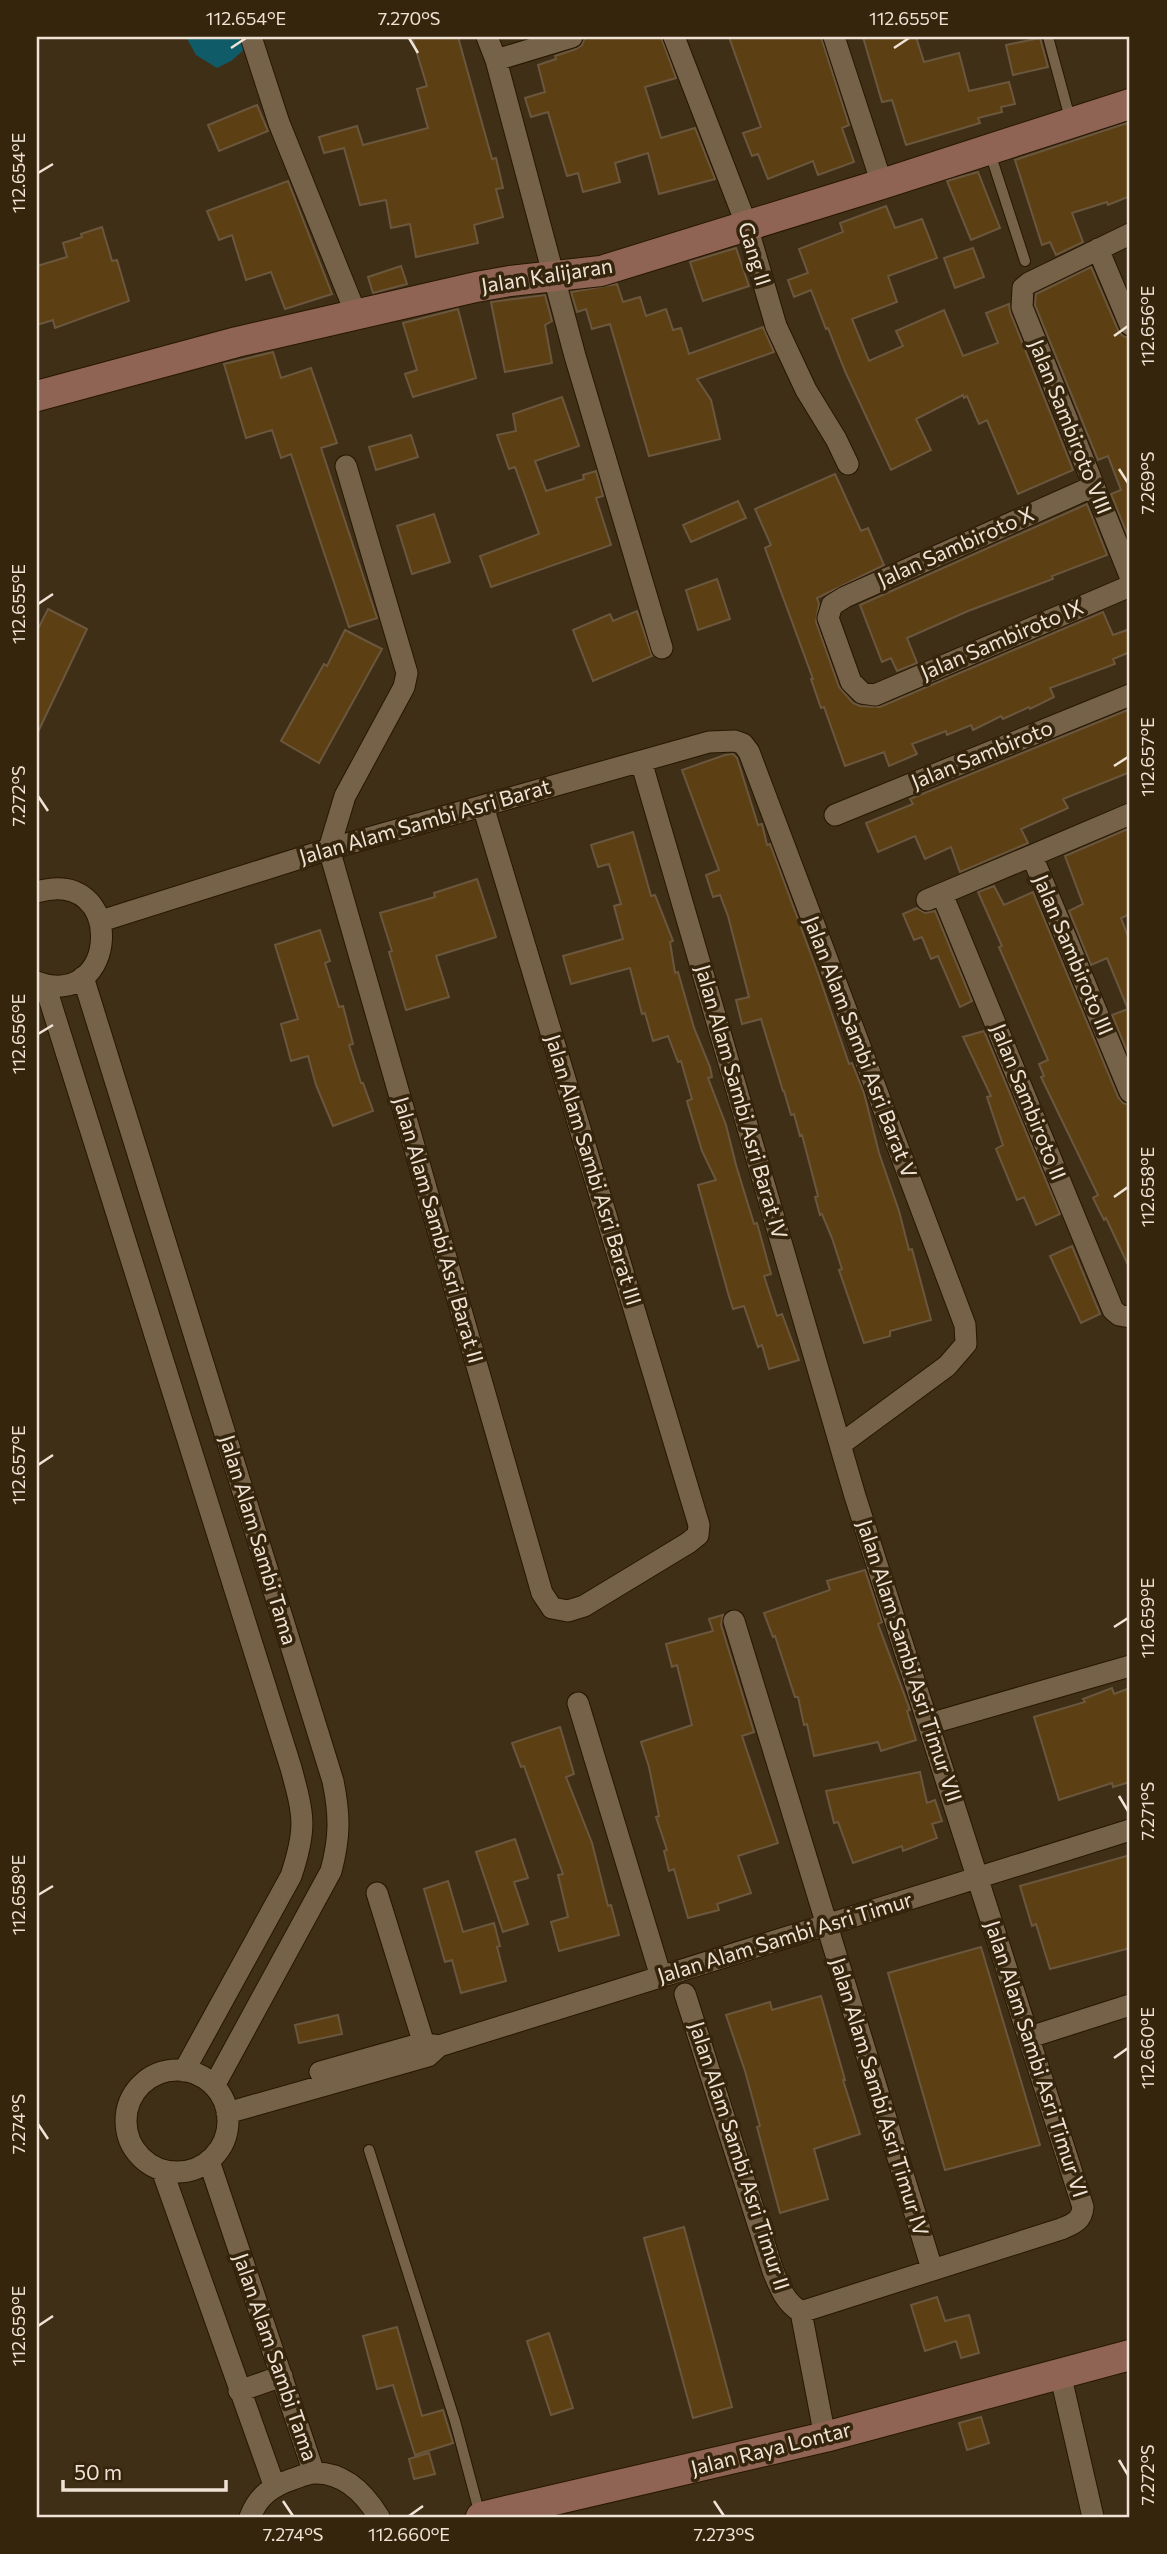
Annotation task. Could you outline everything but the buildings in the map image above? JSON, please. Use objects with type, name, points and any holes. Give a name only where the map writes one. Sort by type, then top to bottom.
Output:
[{"type":"street","points":[[251,37],[279,122],[356,314]]},
{"type":"street","points":[[487,37],[496,60],[553,277],[662,648]]},
{"type":"street","points":[[496,60],[572,37]]},
{"type":"street","name":"Gang II","points":[[674,37],[747,226],[776,326],[806,390],[848,464]]},
{"type":"street","points":[[834,37],[882,184]]},
{"type":"street","name":"Jalan Kalijaran","points":[[37,396],[224,345],[476,287],[601,271],[1130,104]]},
{"type":"street","points":[[1130,234],[1098,249],[1130,325]]},
{"type":"street","name":"Jalan Sambiroto VIII","points":[[1098,249],[1023,288],[1022,307],[1130,576]]},
{"type":"street","points":[[329,849],[345,796],[404,687],[407,673],[346,466]]},
{"type":"street","name":"Jalan Sambiroto X","points":[[875,695],[862,693],[851,682],[828,618],[832,605],[1094,486]]},
{"type":"street","name":"Jalan Sambiroto IX","points":[[875,695],[1130,586]]},
{"type":"street","name":"Jalan Sambiroto","points":[[835,815],[1130,695]]},
{"type":"street","name":"Jalan Alam Sambi Asri Barat","points":[[101,920],[329,849],[709,742],[735,741],[743,744],[749,751]]},
{"type":"street","name":"Jalan Alam Sambi Asri Barat V","points":[[749,751],[965,1325],[966,1344],[947,1366],[842,1450]]},
{"type":"street","name":"Jalan Alam Sambi Asri Barat IV","points":[[641,761],[842,1450]]},
{"type":"street","name":"Jalan Alam Sambi Asri Barat III","points":[[483,806],[699,1525],[698,1535],[688,1543],[584,1606],[568,1611],[552,1608]]},
{"type":"street","name":"Jalan Sambiroto II","points":[[1122,1313],[935,897],[1032,856],[1128,824]]},
{"type":"street","name":"Jalan Alam Sambi Asri Barat II","points":[[329,849],[542,1593],[552,1608]]},
{"type":"street","name":"Jalan Sambiroto III","points":[[1032,856],[1130,1092]]},
{"type":"street","points":[[37,892],[50,888],[66,889],[81,896],[93,906],[101,920],[103,941],[97,962],[83,977],[58,986],[41,983]]},
{"type":"street","name":"Jalan Alam Sambi Tama","points":[[83,977],[333,1781],[339,1813],[339,1843],[331,1871],[221,2100]]},
{"type":"street","name":"Jalan Alam Sambi Tama","points":[[41,983],[303,1813],[301,1845],[291,1876],[184,2071]]},
{"type":"street","name":"Jalan Alam Sambi Asri Timur VII","points":[[842,1450],[979,1878]]},
{"type":"street","name":"Jalan Alam Sambi Asri Timur IV","points":[[734,1621],[932,2269]]},
{"type":"street","points":[[929,1724],[1130,1666]]},
{"type":"street","points":[[578,1703],[661,1977]]},
{"type":"street","name":"Jalan Alam Sambi Asri Timur","points":[[221,2100],[430,2048],[1130,1830]]},
{"type":"street","name":"Jalan Alam Sambi Asri Timur VI","points":[[932,2269],[1061,2229],[1077,2222],[1083,2207],[979,1878]]},
{"type":"street","points":[[377,1893],[430,2048]]},
{"type":"street","name":"Jalan Alam Sambi Asri Timur II","points":[[685,1994],[773,2272],[785,2297],[801,2312],[825,2437]]},
{"type":"street","points":[[1030,2036],[1130,2005]]},
{"type":"street","points":[[167,2071],[184,2071],[200,2076],[221,2100],[227,2131],[221,2148],[209,2161],[194,2170],[162,2170],[135,2151],[127,2127],[130,2102],[138,2088],[152,2077],[167,2071]]},
{"type":"street","name":"Jalan Alam Sambi Tama","points":[[209,2161],[314,2473],[339,2478],[363,2493],[379,2517]]},
{"type":"street","name":"Jalan Alam Sambi Tama","points":[[162,2170],[274,2485]]},
{"type":"street","points":[[801,2312],[932,2269]]},
{"type":"street","name":"Jalan Raya Lontar","points":[[480,2517],[825,2437],[1130,2355]]},
{"type":"street","points":[[1060,2373],[1093,2517]]},
{"type":"street","points":[[239,2391],[282,2376]]},
{"type":"street","points":[[250,2517],[255,2505],[274,2485],[314,2473]]},
{"type":"lane","points":[[1048,37],[1071,124]]},
{"type":"lane","points":[[989,150],[1025,261]]},
{"type":"lane","points":[[369,2150],[455,2421],[480,2517]]},
{"type":"water","points":[[186,37],[248,37],[247,47],[231,61],[217,68],[196,55]]}]
